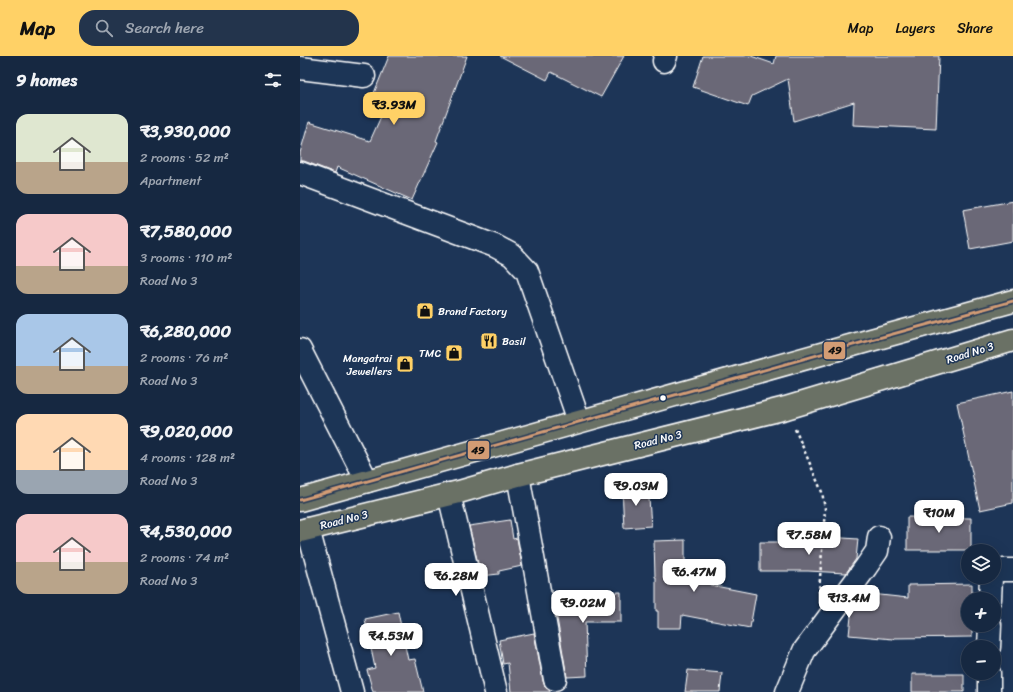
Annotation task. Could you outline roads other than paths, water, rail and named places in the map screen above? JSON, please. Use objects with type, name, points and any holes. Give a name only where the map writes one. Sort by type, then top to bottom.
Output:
[{"type":"main road","points":[[300,500],[1013,301]]},
{"type":"main road","name":"Road No 3","points":[[304,530],[786,408],[1013,340]]},
{"type":"street","points":[[300,68],[364,76]]},
{"type":"street","points":[[300,173],[488,244],[512,255],[527,270],[579,422]]},
{"type":"street","points":[[300,350],[367,481]]},
{"type":"street","points":[[518,475],[555,679]]},
{"type":"street","points":[[449,494],[496,692]]},
{"type":"street","points":[[304,530],[352,692]]},
{"type":"street","points":[[787,692],[804,651],[877,551],[879,537]]},
{"type":"street","points":[[1001,570],[1013,570]]},
{"type":"street","points":[[989,680],[989,692]]},
{"type":"place","name":"Brand Factory","points":[[425,311]]},
{"type":"place","name":"Basil","points":[[489,341]]},
{"type":"place","name":"TMC","points":[[454,353]]},
{"type":"place","name":"Mangatrai Jewellers","points":[[405,364]]}]
